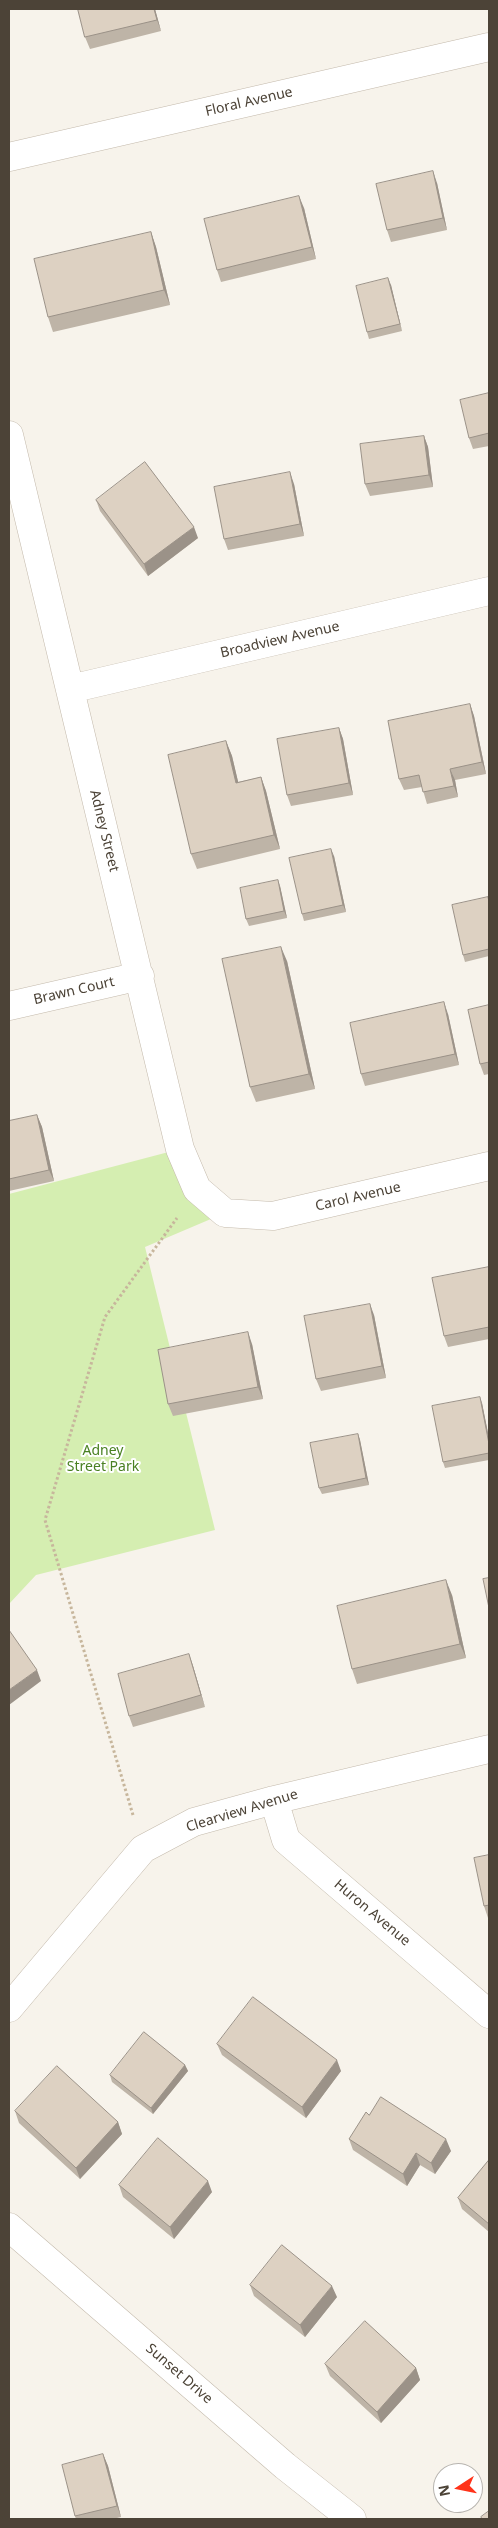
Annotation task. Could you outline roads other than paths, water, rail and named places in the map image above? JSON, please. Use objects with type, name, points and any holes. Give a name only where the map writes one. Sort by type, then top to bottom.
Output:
[{"type":"street","name":"Floral Avenue","points":[[9,157],[489,46]]},
{"type":"street","name":"Adney Street","points":[[9,435],[180,1149],[197,1189],[225,1213]]},
{"type":"street","name":"Broadview Avenue","points":[[70,690],[489,591]]},
{"type":"street","name":"Brawn Court","points":[[9,1006],[140,976]]},
{"type":"street","name":"Carol Avenue","points":[[225,1213],[273,1216],[489,1166]]},
{"type":"street","name":"Clearview Avenue","points":[[9,2008],[143,1849],[194,1822],[274,1800],[489,1748]]},
{"type":"street","name":"Huron Avenue","points":[[274,1800],[286,1840],[489,2014]]},
{"type":"street","name":"Sunset Drive","points":[[9,2227],[285,2466],[352,2519]]},
{"type":"park label","name":"Adney Street Park","points":[[103,1459]]}]
